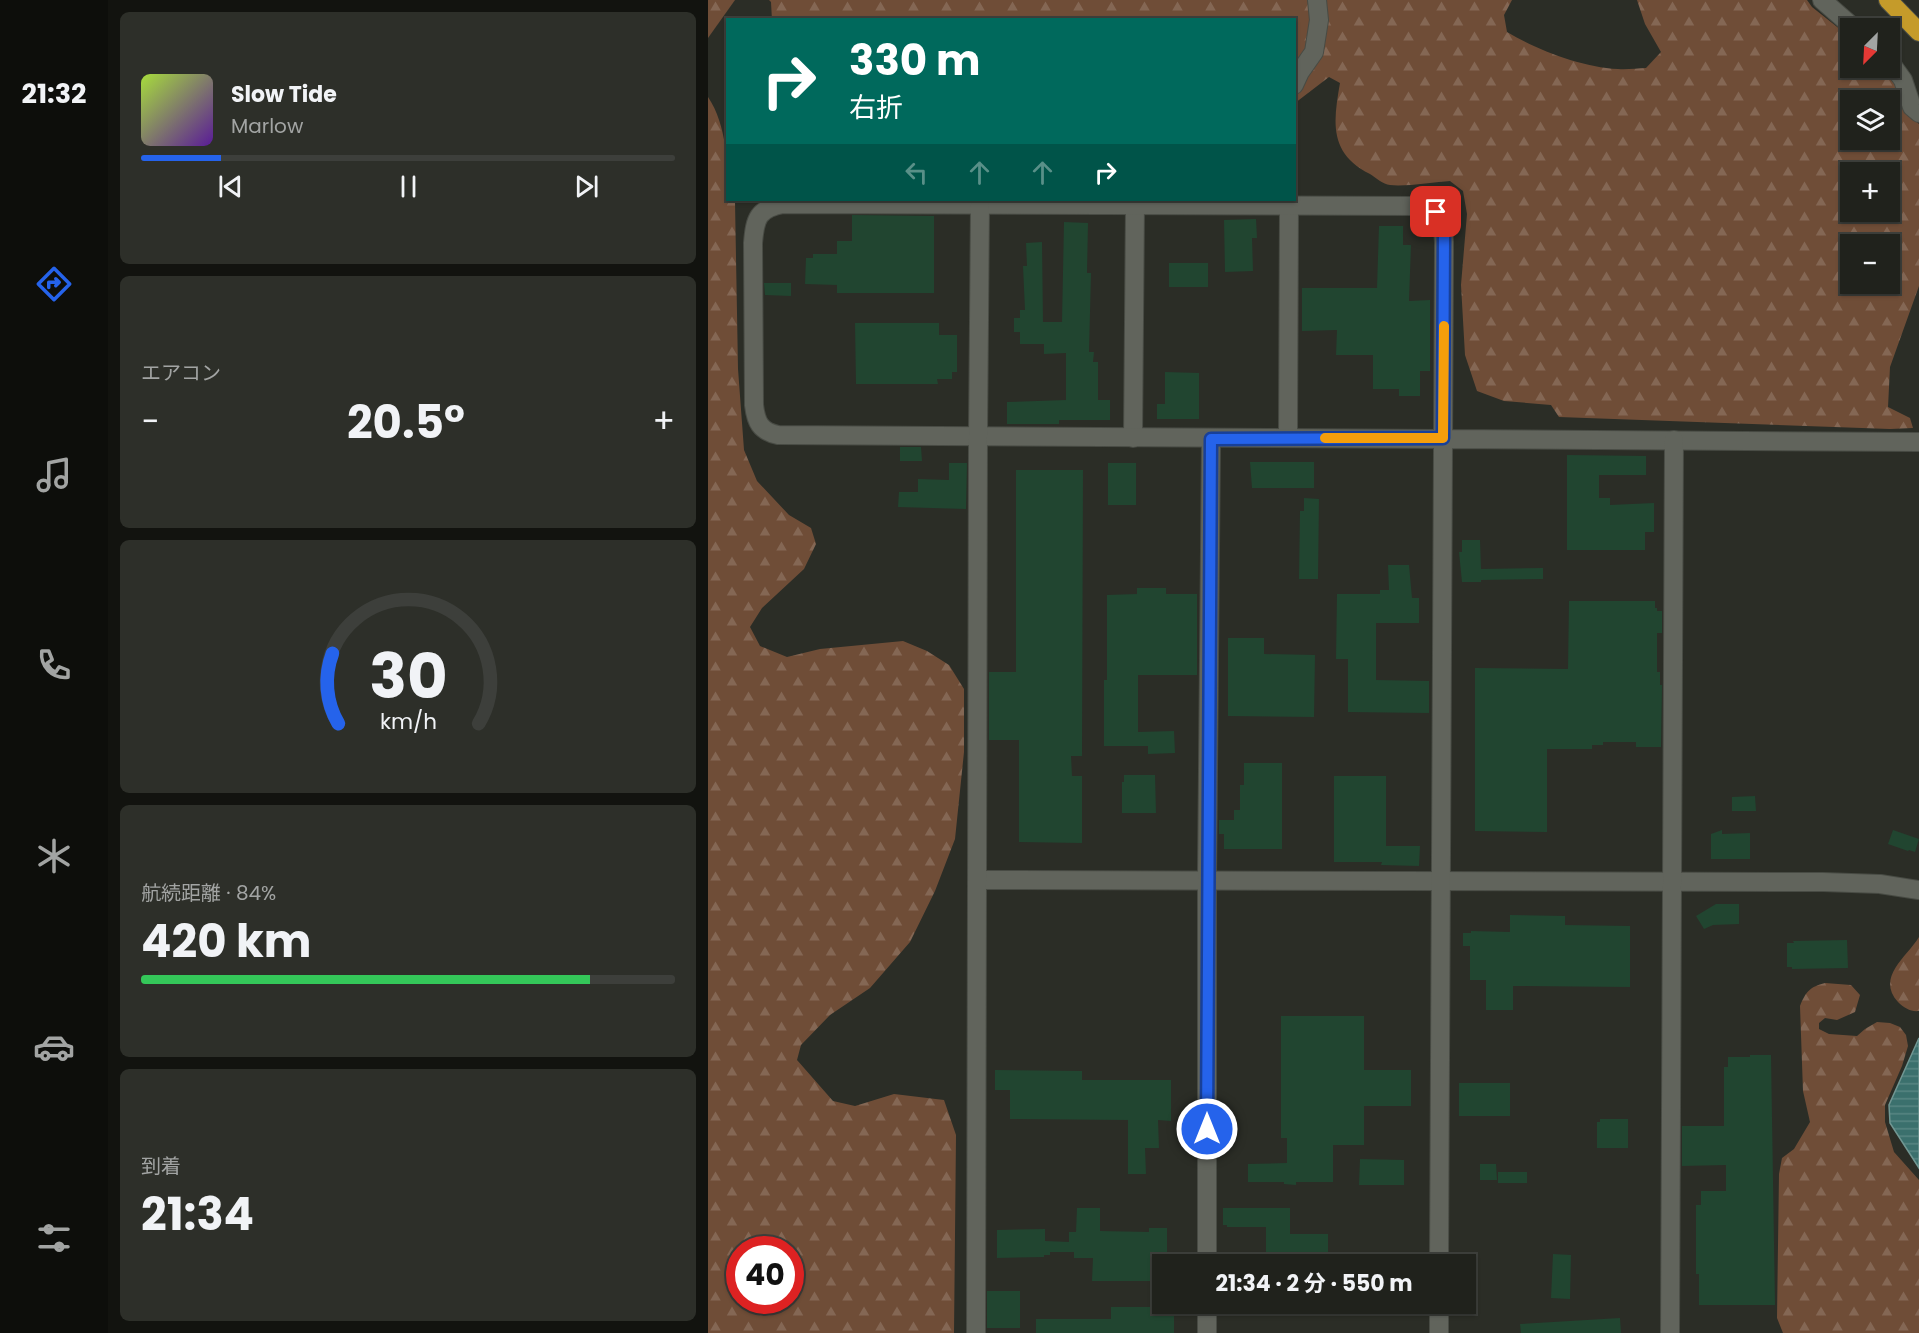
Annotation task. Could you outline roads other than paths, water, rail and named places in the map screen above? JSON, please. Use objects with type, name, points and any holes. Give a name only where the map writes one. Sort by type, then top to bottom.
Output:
[{"type":"highway","points":[[1888,0],[1919,32]]},
{"type":"highway","points":[[1894,0],[1919,20]]},
{"type":"street","points":[[1296,81],[1314,52],[1319,20],[1317,0]]},
{"type":"street","points":[[1822,0],[1843,18]]},
{"type":"street","points":[[1900,76],[1912,107],[1919,113]]},
{"type":"street","points":[[1439,1254],[1439,881],[1443,438],[1444,242],[1442,218],[1436,212],[1419,206],[1277,205],[783,204],[766,208],[760,214],[756,222],[753,243],[754,405],[756,421],[760,428],[768,433],[1211,439],[1443,438],[1919,442]]},
{"type":"street","points":[[976,1333],[980,205]]},
{"type":"street","points":[[1277,205],[1288,438]]},
{"type":"street","points":[[1133,438],[1135,206]]},
{"type":"street","points":[[1207,1254],[1207,879],[1211,439]]},
{"type":"street","points":[[1670,1333],[1674,440]]},
{"type":"street","points":[[978,879],[1880,884],[1919,890]]},
{"type":"street","points":[[1207,1314],[1207,1333]]},
{"type":"street","points":[[1439,1314],[1439,1333]]},
{"type":"water","points":[[1919,1038],[1919,1168],[1890,1123],[1889,1105]]}]
